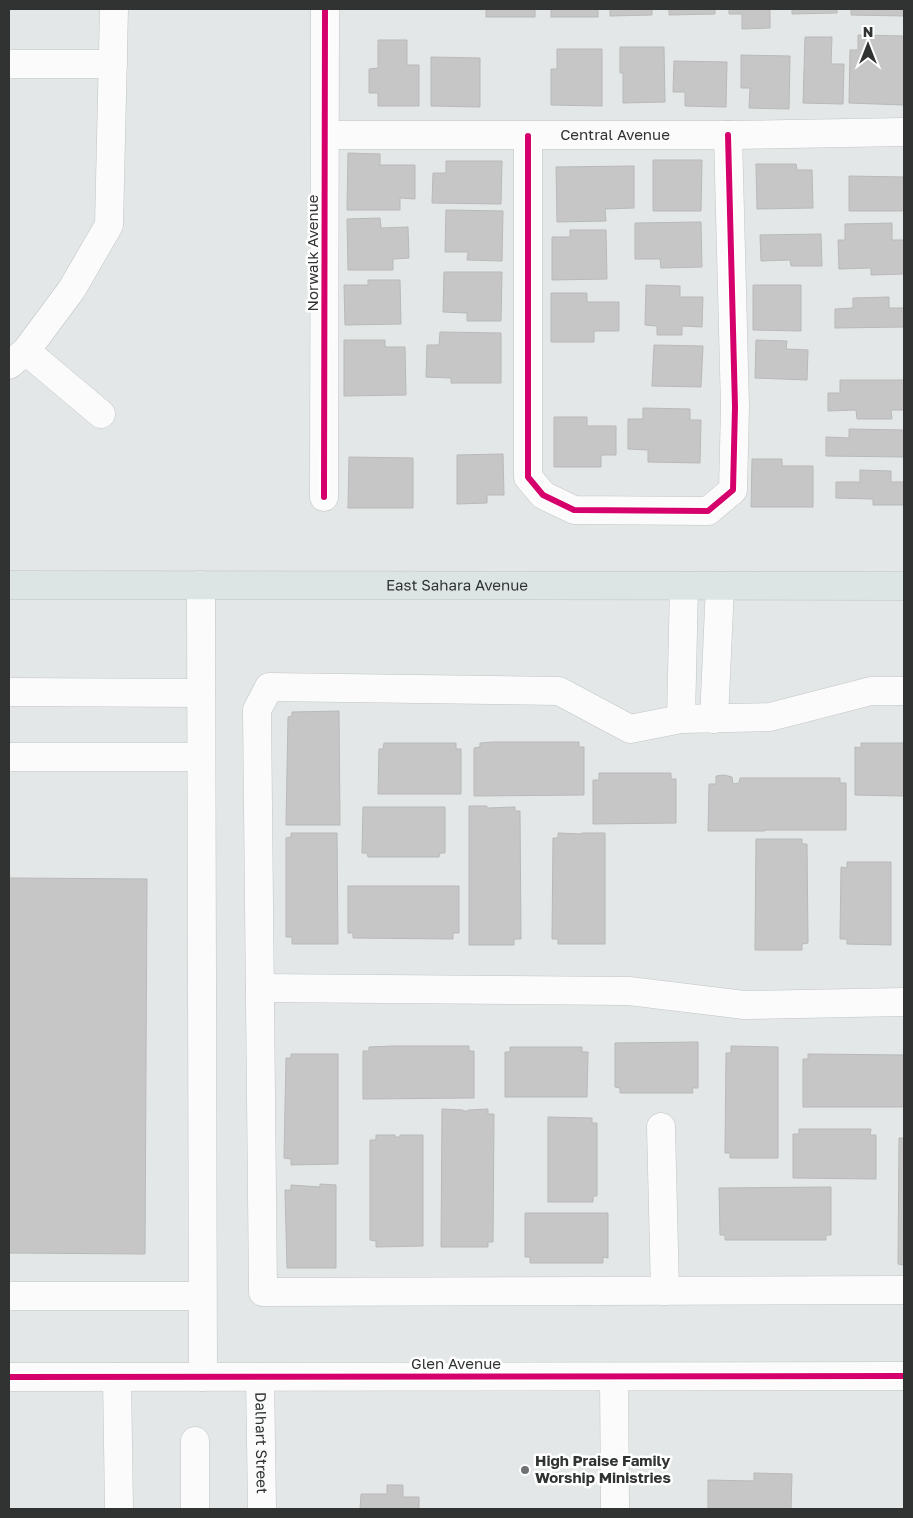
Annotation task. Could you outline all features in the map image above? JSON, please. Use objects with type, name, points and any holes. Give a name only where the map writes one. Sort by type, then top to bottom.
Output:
[{"type":"main road","name":"East Sahara Avenue","points":[[9,584],[904,586]]},
{"type":"street","points":[[101,414],[18,358],[72,289],[109,226],[114,9]]},
{"type":"street","name":"Norwalk Avenue","points":[[324,9],[326,135],[324,497]]},
{"type":"street","points":[[9,64],[113,64]]},
{"type":"street","name":"Central Avenue","points":[[326,135],[728,135],[904,132]]},
{"type":"street","points":[[528,136],[528,476],[543,495],[574,510],[708,511],[732,490],[735,407],[728,135]]},
{"type":"street","points":[[201,585],[203,1377]]},
{"type":"street","points":[[681,719],[684,586]]},
{"type":"street","points":[[714,719],[720,586]]},
{"type":"street","points":[[904,691],[871,691],[770,717],[681,719],[630,729],[559,691],[269,687],[257,710],[263,1292],[904,1290]]},
{"type":"street","points":[[9,692],[201,693]]},
{"type":"street","points":[[9,757],[201,757]]},
{"type":"street","points":[[260,988],[629,991],[744,1005],[904,1002]]},
{"type":"street","points":[[661,1127],[665,1291]]},
{"type":"street","points":[[9,1296],[202,1296]]},
{"type":"street","points":[[614,1376],[615,1509]]},
{"type":"street","name":"Glen Avenue","points":[[9,1377],[904,1376]]},
{"type":"street","points":[[117,1377],[119,1509]]},
{"type":"street","name":"Dalhart Street","points":[[260,1377],[262,1509]]},
{"type":"street","points":[[195,1441],[195,1509]]},
{"type":"building","points":[[486,9],[535,9],[535,17],[486,17]]},
{"type":"building","points":[[551,9],[598,9],[598,17],[551,17]]},
{"type":"building","points":[[610,9],[652,9],[652,15],[610,16]]},
{"type":"building","points":[[669,9],[715,9],[715,14],[669,15]]},
{"type":"building","points":[[729,9],[770,9],[770,28],[742,29],[742,14],[729,14]]},
{"type":"building","points":[[792,9],[837,9],[837,13],[792,14]]},
{"type":"building","points":[[851,9],[904,9],[904,16],[851,15]]},
{"type":"building","points":[[858,35],[904,36],[904,105],[849,103],[850,50],[858,50]]},
{"type":"building","points":[[805,37],[832,37],[831,64],[844,64],[843,104],[803,103]]},
{"type":"building","points":[[378,40],[407,40],[407,65],[419,65],[419,106],[378,106],[378,93],[369,93],[369,69],[378,68]]},
{"type":"building","points":[[620,47],[664,47],[665,102],[623,103],[623,73],[620,73]]},
{"type":"building","points":[[557,49],[602,49],[602,106],[551,105],[551,69],[557,69]]},
{"type":"building","points":[[741,55],[790,56],[789,109],[749,108],[750,88],[741,88]]},
{"type":"building","points":[[431,57],[480,58],[480,107],[431,106]]},
{"type":"building","points":[[674,61],[727,62],[726,107],[685,106],[685,92],[673,92]]},
{"type":"building","points":[[348,153],[380,154],[380,165],[415,165],[415,199],[400,198],[400,210],[347,210]]},
{"type":"building","points":[[653,160],[702,160],[701,211],[653,211]]},
{"type":"building","points":[[446,161],[502,161],[501,204],[432,203],[433,173],[446,173]]},
{"type":"building","points":[[756,164],[796,164],[797,170],[812,170],[813,208],[757,209]]},
{"type":"building","points":[[634,166],[634,208],[605,209],[606,221],[557,222],[556,167]]},
{"type":"building","points":[[849,176],[904,177],[904,211],[849,211]]},
{"type":"building","points":[[446,210],[503,211],[502,261],[467,260],[468,252],[445,252]]},
{"type":"building","points":[[380,218],[381,228],[408,227],[409,258],[393,259],[393,270],[348,270],[347,219]]},
{"type":"building","points":[[701,222],[702,267],[661,268],[660,259],[635,259],[635,223]]},
{"type":"building","points":[[892,223],[892,240],[904,240],[904,274],[871,275],[871,268],[839,269],[838,240],[845,240],[845,224]]},
{"type":"building","points":[[570,230],[606,230],[607,279],[552,280],[552,237],[570,237]]},
{"type":"building","points":[[821,234],[822,266],[791,266],[790,260],[761,261],[760,235]]},
{"type":"building","points":[[444,272],[502,272],[501,321],[467,321],[467,313],[443,312]]},
{"type":"building","points":[[368,280],[400,280],[401,324],[345,325],[344,285],[368,285]]},
{"type":"building","points":[[646,285],[680,286],[680,297],[703,297],[702,327],[682,326],[682,335],[657,335],[657,326],[645,325]]},
{"type":"building","points":[[753,285],[801,285],[801,331],[753,330]]},
{"type":"building","points":[[551,293],[587,293],[587,302],[619,302],[619,331],[594,331],[594,342],[551,342]]},
{"type":"building","points":[[889,297],[889,308],[904,308],[904,327],[835,328],[835,309],[853,308],[853,298]]},
{"type":"building","points":[[440,332],[501,333],[501,383],[451,383],[451,378],[426,377],[427,345],[439,345]]},
{"type":"building","points":[[344,340],[385,340],[385,347],[405,347],[406,395],[344,396]]},
{"type":"building","points":[[756,340],[787,341],[786,349],[808,350],[807,380],[755,378]]},
{"type":"building","points":[[654,345],[703,346],[701,387],[652,386]]},
{"type":"building","points":[[840,380],[904,380],[904,410],[891,410],[892,419],[857,419],[856,410],[828,411],[828,393],[840,393]]},
{"type":"building","points":[[643,408],[690,409],[690,420],[701,420],[700,463],[648,462],[648,450],[628,449],[628,419],[643,419]]},
{"type":"building","points":[[554,417],[587,417],[587,426],[616,426],[616,455],[601,455],[601,467],[554,467]]},
{"type":"building","points":[[849,429],[904,430],[904,457],[826,456],[826,437],[849,438]]},
{"type":"building","points":[[503,454],[504,495],[487,495],[487,503],[457,504],[457,455]]},
{"type":"building","points":[[349,457],[413,458],[413,508],[348,508]]},
{"type":"building","points":[[752,459],[782,459],[782,466],[813,466],[813,507],[751,507]]},
{"type":"building","points":[[860,470],[891,471],[891,482],[904,482],[904,505],[873,505],[873,499],[836,498],[836,482],[860,482]]},
{"type":"building","points":[[339,711],[340,825],[286,825],[288,717],[292,716],[292,712]]},
{"type":"building","points":[[579,742],[579,747],[584,747],[584,795],[474,796],[474,748],[480,747],[480,743]]},
{"type":"building","points":[[384,743],[456,743],[456,749],[461,749],[461,794],[378,794],[379,749],[383,749]]},
{"type":"building","points":[[861,743],[904,743],[904,796],[855,795],[855,747],[861,748]]},
{"type":"building","points":[[599,773],[671,773],[671,779],[676,779],[676,823],[593,824],[593,780],[599,780]]},
{"type":"building","points":[[716,776],[732,777],[733,784],[739,783],[740,778],[840,778],[840,783],[846,783],[846,830],[708,831],[709,784],[716,784]]},
{"type":"building","points":[[469,806],[487,806],[487,808],[515,807],[515,811],[520,811],[521,939],[514,939],[514,945],[469,945]]},
{"type":"building","points":[[363,807],[445,807],[445,853],[440,853],[439,857],[368,857],[367,853],[362,853]]},
{"type":"building","points":[[291,833],[337,833],[338,944],[292,944],[292,937],[286,937],[286,838],[291,837]]},
{"type":"building","points":[[558,833],[605,833],[605,944],[558,944],[558,939],[552,939],[553,838],[558,838]]},
{"type":"building","points":[[756,839],[802,839],[802,844],[807,844],[808,943],[802,944],[802,950],[755,950]]},
{"type":"building","points":[[847,862],[891,862],[891,945],[847,944],[847,939],[840,939],[841,867],[847,868]]},
{"type":"building","points":[[9,878],[147,879],[145,1254],[9,1253]]},
{"type":"building","points":[[348,886],[459,886],[459,933],[453,933],[453,939],[353,938],[353,933],[348,933]]},
{"type":"building","points":[[698,1042],[698,1088],[692,1088],[693,1093],[620,1093],[620,1088],[615,1087],[615,1043]]},
{"type":"building","points":[[469,1046],[469,1051],[474,1051],[474,1098],[363,1099],[363,1051],[369,1051],[369,1047]]},
{"type":"building","points":[[731,1046],[778,1047],[778,1158],[730,1158],[730,1153],[725,1153],[726,1053],[731,1053]]},
{"type":"building","points":[[510,1047],[582,1047],[582,1052],[588,1052],[587,1097],[505,1097],[505,1052],[510,1052]]},
{"type":"building","points":[[291,1054],[338,1054],[338,1164],[291,1165],[291,1159],[284,1158],[286,1058],[291,1058]]},
{"type":"building","points":[[808,1054],[904,1055],[904,1107],[803,1107],[803,1059],[808,1059]]},
{"type":"building","points":[[442,1109],[468,1111],[488,1109],[488,1114],[494,1114],[493,1242],[488,1242],[488,1247],[441,1247]]},
{"type":"building","points":[[548,1117],[592,1118],[592,1123],[597,1123],[597,1196],[593,1196],[593,1202],[548,1202]]},
{"type":"building","points":[[799,1129],[871,1129],[870,1135],[876,1135],[876,1179],[793,1178],[793,1134],[799,1134]]},
{"type":"building","points":[[376,1135],[395,1135],[395,1137],[400,1137],[400,1135],[423,1135],[423,1246],[376,1247],[376,1241],[370,1240],[370,1140],[376,1140]]},
{"type":"building","points":[[899,1138],[904,1138],[904,1265],[898,1264]]},
{"type":"building","points":[[320,1184],[336,1185],[336,1268],[287,1268],[285,1190],[291,1190],[291,1185],[320,1187]]},
{"type":"building","points":[[831,1187],[831,1235],[826,1235],[826,1240],[725,1240],[725,1235],[720,1235],[719,1188]]},
{"type":"building","points":[[525,1213],[608,1213],[608,1258],[603,1257],[603,1263],[530,1263],[530,1257],[525,1257]]},
{"type":"building","points":[[754,1473],[792,1474],[791,1509],[708,1509],[708,1480],[754,1481]]},
{"type":"building","points":[[387,1485],[403,1485],[403,1497],[419,1497],[419,1509],[360,1509],[361,1494],[387,1494]]},
{"type":"cycle path","points":[[324,497],[325,9]]},
{"type":"cycle path","points":[[528,136],[528,477],[543,495],[574,510],[708,511],[733,490],[735,407],[728,135]]},
{"type":"cycle path","points":[[9,1377],[904,1376]]},
{"type":"place","name":"High Praise Family Worship Ministries","points":[[525,1470]]}]
